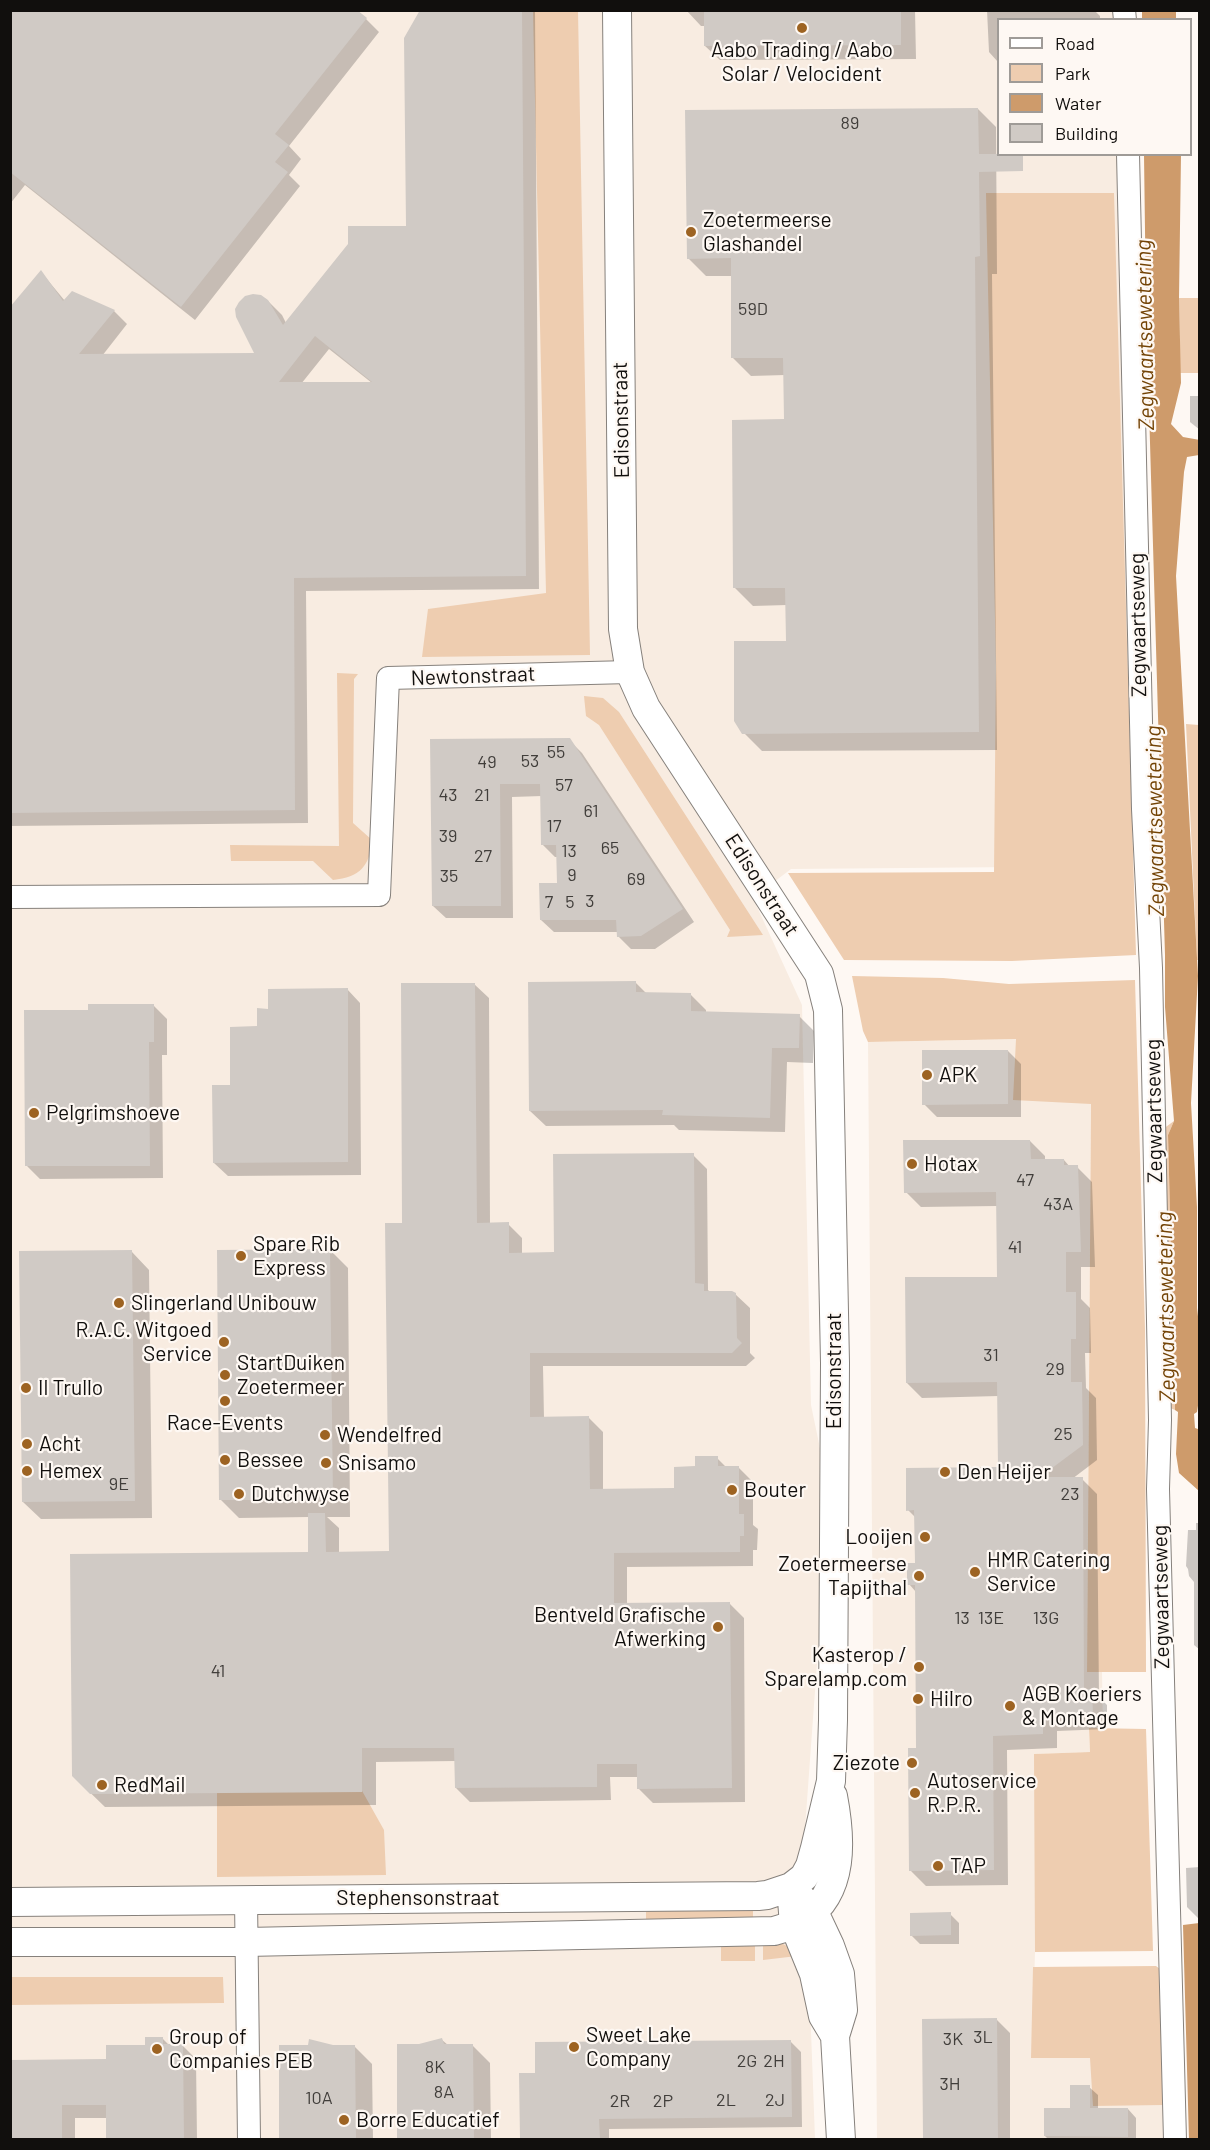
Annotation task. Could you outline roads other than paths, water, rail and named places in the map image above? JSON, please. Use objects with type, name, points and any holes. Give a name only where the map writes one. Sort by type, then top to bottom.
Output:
[{"type":"street","name":"Edisonstraat","points":[[617,10],[623,628],[630,672],[646,708],[819,974],[828,1010],[835,1363],[834,1709],[831,1781],[810,1866],[804,1877],[791,1887]]},
{"type":"street","name":"Zegwaartseweg","points":[[1128,156],[1143,809],[1151,968],[1160,1420],[1158,1489],[1175,2139]]},
{"type":"street","name":"Newtonstraat","points":[[10,897],[379,895],[388,678],[630,672]]},
{"type":"street","name":"Edisonstraat","points":[[804,1918],[827,1892],[834,1878],[839,1857],[837,1817],[831,1781]]},
{"type":"street","name":"Stephensonstraat","points":[[10,1902],[758,1896],[791,1887]]},
{"type":"street","points":[[791,1887],[804,1918],[830,1946],[840,1974],[843,2010],[835,2036],[841,2139]]},
{"type":"street","points":[[246,1899],[249,2139]]},
{"type":"street","name":"Stephensonstraat","points":[[10,1942],[246,1942],[774,1931],[804,1918]]},
{"type":"water","points":[[1142,11],[1176,11],[1176,18],[1142,18]]},
{"type":"water","points":[[1144,156],[1181,156],[1179,298],[1181,383],[1171,424],[1183,437],[1200,440],[1199,455],[1187,457],[1184,472],[1176,576],[1198,976],[1191,1103],[1197,1207],[1197,1308],[1200,1333],[1200,1393],[1197,1412],[1194,1414],[1195,1428],[1198,1429],[1199,1491],[1179,1473],[1176,1454],[1178,1412],[1175,1410],[1168,1135],[1174,1121],[1165,1007]]},
{"type":"water","points":[[1199,1923],[1200,2139],[1189,2140],[1183,1925]]},
{"type":"place","name":"Aabo Trading / Aabo Solar / Velocident","points":[[802,28]]},
{"type":"place","name":"Zoetermeerse Glashandel","points":[[691,232]]},
{"type":"place","name":"APK","points":[[927,1075]]},
{"type":"place","name":"Pelgrimshoeve","points":[[34,1113]]},
{"type":"place","name":"Hotax","points":[[912,1164]]},
{"type":"place","name":"Spare Rib Express","points":[[241,1256]]},
{"type":"place","name":"Slingerland Unibouw","points":[[119,1303]]},
{"type":"place","name":"R.A.C. Witgoed Service","points":[[224,1342]]},
{"type":"place","name":"StartDuiken Zoetermeer","points":[[225,1375]]},
{"type":"place","name":"Il Trullo","points":[[26,1388]]},
{"type":"place","name":"Race-Events","points":[[225,1401]]},
{"type":"place","name":"Wendelfred","points":[[325,1435]]},
{"type":"place","name":"Acht","points":[[27,1444]]},
{"type":"place","name":"Bessee","points":[[225,1460]]},
{"type":"place","name":"Snisamo","points":[[326,1463]]},
{"type":"place","name":"Hemex","points":[[27,1471]]},
{"type":"place","name":"Den Heijer","points":[[945,1472]]},
{"type":"place","name":"Bouter","points":[[732,1490]]},
{"type":"place","name":"Dutchwyse","points":[[239,1494]]},
{"type":"place","name":"Looijen","points":[[925,1537]]},
{"type":"place","name":"HMR Catering Service","points":[[975,1572]]},
{"type":"place","name":"Zoetermeerse Tapijthal","points":[[919,1576]]},
{"type":"place","name":"Bentveld Grafische Afwerking","points":[[718,1627]]},
{"type":"place","name":"Kasterop / Sparelamp.com","points":[[919,1667]]},
{"type":"place","name":"Hilro","points":[[918,1699]]},
{"type":"place","name":"AGB Koeriers & Montage","points":[[1010,1706]]},
{"type":"place","name":"Ziezote","points":[[912,1763]]},
{"type":"place","name":"RedMail","points":[[102,1785]]},
{"type":"place","name":"Autoservice R.P.R.","points":[[915,1793]]},
{"type":"place","name":"TAP","points":[[938,1866]]},
{"type":"place","name":"Sweet Lake Company","points":[[574,2047]]},
{"type":"place","name":"Group of Companies PEB","points":[[157,2049]]},
{"type":"place","name":"Borre Educatief","points":[[344,2120]]},
{"type":"water label","name":"Zegwaartsewetering","points":[[1145,335]]},
{"type":"water label","name":"Zegwaartsewetering","points":[[1155,821]]},
{"type":"water label","name":"Zegwaartsewetering","points":[[1166,1307]]}]
